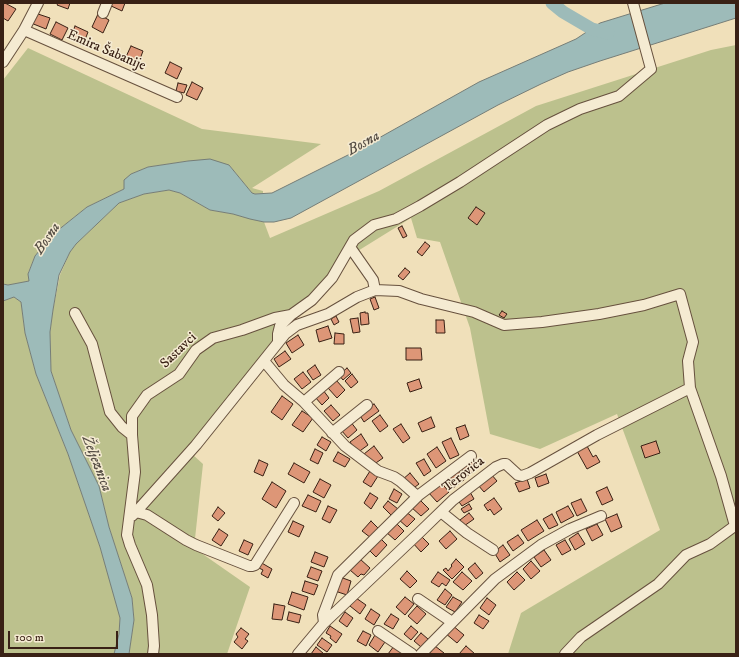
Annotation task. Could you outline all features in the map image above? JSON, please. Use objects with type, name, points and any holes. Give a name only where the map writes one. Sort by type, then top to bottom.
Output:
[{"type":"street","points":[[3,62],[24,30],[38,3]]},
{"type":"street","points":[[103,13],[107,3]]},
{"type":"street","points":[[278,343],[280,326],[290,315],[312,300],[332,278],[354,240],[374,226],[396,219],[420,206],[460,182],[547,125],[580,109],[619,96],[652,69],[633,4]]},
{"type":"street","name":"Emira Šabanije","points":[[24,30],[177,97]]},
{"type":"street","points":[[350,247],[373,280],[374,290]]},
{"type":"street","points":[[133,514],[196,445],[285,334],[296,325],[328,314],[356,297],[374,290],[399,291],[421,299],[474,312],[504,325],[542,322],[599,314],[644,305],[680,294],[693,342],[688,361],[690,388],[721,476],[736,526],[710,544],[686,555],[658,584],[581,637],[565,654]]},
{"type":"street","points":[[75,312],[92,344],[110,412],[122,427],[132,434]]},
{"type":"street","name":"Sastavci","points":[[154,654],[152,615],[147,585],[127,536],[133,514],[135,472],[132,416],[147,395],[179,374],[196,350],[213,338],[242,330],[275,318],[290,315]]},
{"type":"street","points":[[264,361],[284,385],[304,402],[345,446],[378,472],[398,479],[418,496]]},
{"type":"street","points":[[304,402],[339,372]]},
{"type":"street","name":"Terovića","points":[[298,654],[324,624],[441,512],[496,467],[503,464],[509,466],[518,475],[522,476],[530,473],[597,435],[690,388]]},
{"type":"street","points":[[332,433],[367,405]]},
{"type":"street","name":"Terovića","points":[[324,624],[323,615],[338,575],[418,496],[471,456]]},
{"type":"street","points":[[133,514],[147,515],[196,545],[252,566],[255,565],[294,503]]},
{"type":"street","points":[[441,512],[467,533],[493,550]]},
{"type":"street","points":[[421,654],[495,579],[541,545],[570,529],[601,516]]},
{"type":"street","points":[[418,599],[452,622]]},
{"type":"street","points":[[378,631],[412,654]]},
{"type":"green space","points":[[736,45],[736,654],[508,654],[521,613],[660,530],[617,414],[540,449],[490,434],[470,328],[440,242],[417,238],[411,218],[340,262],[304,301],[192,454],[203,464],[194,548],[250,587],[227,654],[129,654],[134,620],[132,598],[109,527],[99,486],[71,430],[51,371],[50,332],[53,310],[60,275],[70,252],[76,244],[119,203],[144,194],[169,190],[180,193],[210,210],[264,222],[270,238],[379,191],[536,106],[711,50]]},
{"type":"green space","points":[[28,48],[202,129],[321,144],[252,188],[263,191],[263,193],[252,193],[229,165],[188,161],[148,167],[131,174],[124,189],[87,207],[52,235],[35,256],[28,273],[30,281],[8,285],[3,284],[3,80]]},
{"type":"green space","points":[[14,297],[21,302],[25,333],[36,374],[68,454],[100,547],[118,609],[120,618],[119,634],[114,654],[3,654],[3,301]]},
{"type":"water","points":[[665,3],[736,3],[736,18],[600,61],[568,72],[541,84],[498,105],[291,218],[274,222],[264,222],[210,210],[180,193],[169,190],[144,194],[119,203],[76,244],[70,252],[59,275],[50,332],[51,371],[71,430],[99,486],[109,527],[132,598],[134,620],[129,654],[114,654],[119,634],[120,618],[100,547],[68,454],[36,374],[25,333],[21,302],[14,297],[3,301],[3,284],[8,285],[29,281],[28,274],[35,256],[52,235],[87,207],[124,189],[124,180],[131,174],[148,167],[210,159],[229,165],[252,193],[272,193],[352,153],[479,82],[576,39],[600,23]]},
{"type":"building","points":[[3,3],[16,9],[8,21],[3,18]]},
{"type":"building","points":[[58,3],[70,3],[68,9],[57,5]]},
{"type":"building","points":[[111,3],[125,3],[122,11],[109,5]]},
{"type":"building","points":[[35,13],[50,18],[46,29],[31,23]]},
{"type":"building","points":[[98,14],[109,20],[103,33],[92,27]]},
{"type":"building","points":[[56,22],[68,28],[62,40],[50,34]]},
{"type":"building","points":[[75,26],[88,32],[83,45],[70,39]]},
{"type":"building","points":[[131,46],[143,51],[137,67],[124,61]]},
{"type":"building","points":[[170,62],[182,68],[177,79],[165,73]]},
{"type":"building","points":[[192,82],[203,88],[197,100],[186,95]]},
{"type":"building","points":[[178,83],[187,85],[184,93],[176,91]]},
{"type":"building","points":[[476,207],[485,213],[477,225],[468,218]]},
{"type":"building","points":[[402,226],[407,236],[403,238],[398,228]]},
{"type":"building","points":[[425,242],[430,246],[422,256],[417,252]]},
{"type":"building","points":[[405,268],[410,272],[403,280],[398,276]]},
{"type":"building","points":[[375,297],[379,308],[374,310],[370,299]]},
{"type":"building","points":[[502,311],[507,314],[504,318],[499,315]]},
{"type":"building","points":[[360,313],[368,313],[369,324],[361,325]]},
{"type":"building","points":[[336,316],[339,322],[334,325],[331,319]]},
{"type":"building","points":[[358,318],[360,332],[353,333],[350,319]]},
{"type":"building","points":[[436,320],[444,320],[445,333],[436,333]]},
{"type":"building","points":[[328,326],[332,338],[319,342],[316,330]]},
{"type":"building","points":[[335,333],[344,334],[344,344],[334,344]]},
{"type":"building","points":[[298,335],[304,345],[292,353],[286,343]]},
{"type":"building","points":[[406,348],[421,348],[422,360],[406,360]]},
{"type":"building","points":[[285,351],[291,359],[279,367],[274,359]]},
{"type":"building","points":[[315,365],[321,375],[313,380],[307,371]]},
{"type":"building","points":[[347,368],[351,373],[343,380],[339,375]]},
{"type":"building","points":[[303,372],[311,382],[302,389],[294,379]]},
{"type":"building","points":[[352,374],[358,382],[351,388],[345,381]]},
{"type":"building","points":[[419,379],[422,388],[410,392],[407,383]]},
{"type":"building","points":[[336,380],[345,390],[337,398],[328,388]]},
{"type":"building","points":[[323,390],[329,398],[322,405],[315,397]]},
{"type":"building","points":[[282,396],[293,404],[282,420],[271,412]]},
{"type":"building","points":[[374,404],[379,411],[364,422],[359,414]]},
{"type":"building","points":[[331,405],[340,415],[333,421],[324,411]]},
{"type":"building","points":[[302,411],[313,418],[303,432],[292,425]]},
{"type":"building","points":[[380,415],[388,426],[380,432],[372,421]]},
{"type":"building","points":[[431,417],[435,427],[422,432],[418,423]]},
{"type":"building","points":[[350,421],[357,430],[348,438],[341,430]]},
{"type":"building","points":[[401,424],[410,438],[403,443],[393,429]]},
{"type":"building","points":[[465,425],[469,436],[460,440],[456,428]]},
{"type":"building","points":[[361,434],[368,445],[357,453],[350,442]]},
{"type":"building","points":[[322,437],[331,442],[326,451],[317,445]]},
{"type":"building","points":[[451,438],[459,455],[450,459],[442,442]]},
{"type":"building","points":[[656,441],[660,453],[645,458],[641,446]]},
{"type":"building","points":[[374,446],[383,458],[373,465],[364,454]]},
{"type":"building","points":[[587,446],[593,457],[596,455],[600,462],[587,469],[577,451]]},
{"type":"building","points":[[437,447],[446,461],[436,468],[427,454]]},
{"type":"building","points":[[315,449],[323,453],[318,464],[310,460]]},
{"type":"building","points":[[338,452],[350,459],[345,467],[333,461]]},
{"type":"building","points":[[424,459],[431,471],[424,476],[416,463]]},
{"type":"building","points":[[472,459],[478,468],[467,476],[460,467]]},
{"type":"building","points":[[259,460],[268,464],[263,476],[254,472]]},
{"type":"building","points":[[294,463],[310,472],[304,483],[288,474]]},
{"type":"building","points":[[457,469],[465,479],[453,488],[446,478]]},
{"type":"building","points":[[370,471],[378,476],[371,487],[363,482]]},
{"type":"building","points":[[410,473],[419,484],[411,490],[402,480]]},
{"type":"building","points":[[491,474],[497,481],[484,492],[478,485]]},
{"type":"building","points":[[546,474],[549,483],[538,487],[535,478]]},
{"type":"building","points":[[320,479],[331,485],[324,498],[313,492]]},
{"type":"building","points":[[527,479],[530,488],[519,492],[515,483]]},
{"type":"building","points":[[440,481],[449,492],[437,502],[428,492]]},
{"type":"building","points":[[272,482],[286,491],[276,508],[262,499]]},
{"type":"building","points":[[607,487],[613,500],[602,505],[596,492]]},
{"type":"building","points":[[394,489],[402,494],[397,503],[389,499]]},
{"type":"building","points":[[470,492],[474,499],[462,506],[457,499]]},
{"type":"building","points":[[370,493],[378,498],[371,509],[364,503]]},
{"type":"building","points":[[308,495],[321,501],[316,512],[302,506]]},
{"type":"building","points":[[494,498],[502,509],[494,515],[490,509],[488,511],[484,505]]},
{"type":"building","points":[[419,499],[429,509],[421,516],[411,507]]},
{"type":"building","points":[[581,499],[587,511],[577,516],[571,503]]},
{"type":"building","points":[[388,501],[398,509],[392,516],[383,507]]},
{"type":"building","points":[[469,504],[472,509],[464,513],[461,509]]},
{"type":"building","points":[[328,506],[337,510],[330,523],[322,519]]},
{"type":"building","points":[[568,506],[574,516],[561,523],[556,512]]},
{"type":"building","points":[[218,507],[225,513],[218,521],[212,516]]},
{"type":"building","points":[[405,511],[415,519],[407,527],[398,519]]},
{"type":"building","points":[[469,513],[474,519],[464,526],[460,520]]},
{"type":"building","points":[[552,514],[558,525],[549,529],[543,519]]},
{"type":"building","points":[[617,514],[622,527],[611,532],[605,519]]},
{"type":"building","points":[[537,520],[544,531],[528,541],[521,530]]},
{"type":"building","points":[[293,521],[304,526],[299,537],[288,532]]},
{"type":"building","points":[[371,521],[379,529],[371,538],[362,531]]},
{"type":"building","points":[[395,522],[404,531],[395,540],[386,532]]},
{"type":"building","points":[[597,524],[603,535],[592,541],[586,529]]},
{"type":"building","points":[[219,529],[228,535],[221,546],[212,540]]},
{"type":"building","points":[[450,531],[457,539],[446,549],[439,541]]},
{"type":"building","points":[[578,533],[585,544],[575,550],[569,539]]},
{"type":"building","points":[[420,535],[429,544],[421,552],[412,542]]},
{"type":"building","points":[[518,535],[524,543],[513,551],[507,542]]},
{"type":"building","points":[[380,538],[387,545],[376,557],[369,550]]},
{"type":"building","points":[[244,540],[253,544],[248,555],[239,551]]},
{"type":"building","points":[[565,540],[571,550],[562,555],[556,545]]},
{"type":"building","points":[[503,545],[510,555],[500,562],[494,552]]},
{"type":"building","points":[[544,550],[551,560],[541,567],[534,557]]},
{"type":"building","points":[[315,552],[328,557],[324,567],[311,562]]},
{"type":"building","points":[[360,559],[370,568],[364,575],[361,574],[358,577],[350,570]]},
{"type":"building","points":[[456,559],[464,567],[452,579],[443,570],[446,568],[448,571]]},
{"type":"building","points":[[531,561],[540,571],[531,579],[523,569]]},
{"type":"building","points":[[260,562],[272,569],[268,578],[261,574],[263,570],[257,567]]},
{"type":"building","points":[[475,563],[483,573],[476,579],[468,569]]},
{"type":"building","points":[[311,567],[322,571],[318,581],[307,577]]},
{"type":"building","points":[[407,571],[417,581],[410,588],[400,579]]},
{"type":"building","points":[[438,572],[450,580],[446,586],[442,583],[439,587],[431,582]]},
{"type":"building","points":[[462,572],[472,581],[463,590],[453,582]]},
{"type":"building","points":[[517,572],[525,580],[514,590],[507,582]]},
{"type":"building","points":[[340,577],[351,581],[347,595],[335,591]]},
{"type":"building","points":[[305,581],[318,585],[314,595],[302,591]]},
{"type":"building","points":[[445,589],[452,595],[445,605],[437,600]]},
{"type":"building","points":[[292,592],[308,597],[304,610],[288,604]]},
{"type":"building","points":[[405,597],[414,604],[405,615],[396,607]]},
{"type":"building","points":[[453,597],[462,602],[455,612],[446,607]]},
{"type":"building","points":[[356,598],[366,605],[360,614],[350,606]]},
{"type":"building","points":[[487,598],[496,605],[489,615],[480,608]]},
{"type":"building","points":[[274,604],[285,606],[282,620],[272,619]]},
{"type":"building","points":[[417,606],[426,614],[417,624],[408,616]]},
{"type":"building","points":[[371,609],[380,615],[374,625],[365,619]]},
{"type":"building","points":[[289,612],[301,615],[299,623],[287,620]]},
{"type":"building","points":[[345,612],[353,618],[347,627],[339,621]]},
{"type":"building","points":[[391,614],[399,619],[393,629],[384,624]]},
{"type":"building","points":[[479,615],[489,621],[483,629],[474,623]]},
{"type":"building","points":[[452,625],[464,635],[457,643],[445,633]]},
{"type":"building","points":[[330,626],[342,634],[336,643],[330,638],[331,636],[326,633]]},
{"type":"building","points":[[411,626],[418,632],[411,640],[404,634]]},
{"type":"building","points":[[241,628],[249,634],[245,639],[248,641],[242,649],[234,642],[238,637],[236,634]]},
{"type":"building","points":[[363,631],[371,635],[366,646],[357,641]]},
{"type":"building","points":[[421,633],[428,639],[421,647],[414,641]]},
{"type":"building","points":[[375,635],[385,642],[378,652],[369,645]]},
{"type":"building","points":[[322,638],[332,645],[327,652],[317,645]]},
{"type":"building","points":[[394,646],[405,654],[388,654]]},
{"type":"building","points":[[435,646],[444,653],[429,654]]},
{"type":"building","points":[[466,646],[475,654],[459,654]]},
{"type":"building","points":[[316,647],[324,654],[311,654]]},
{"type":"waterway","points":[[552,3],[563,12],[592,29],[608,33]]},
{"type":"water label","name":"Bosna","points":[[364,144]]},
{"type":"water label","name":"Bosna","points":[[48,239]]},
{"type":"water label","name":"Željeznica","points":[[96,464]]}]
